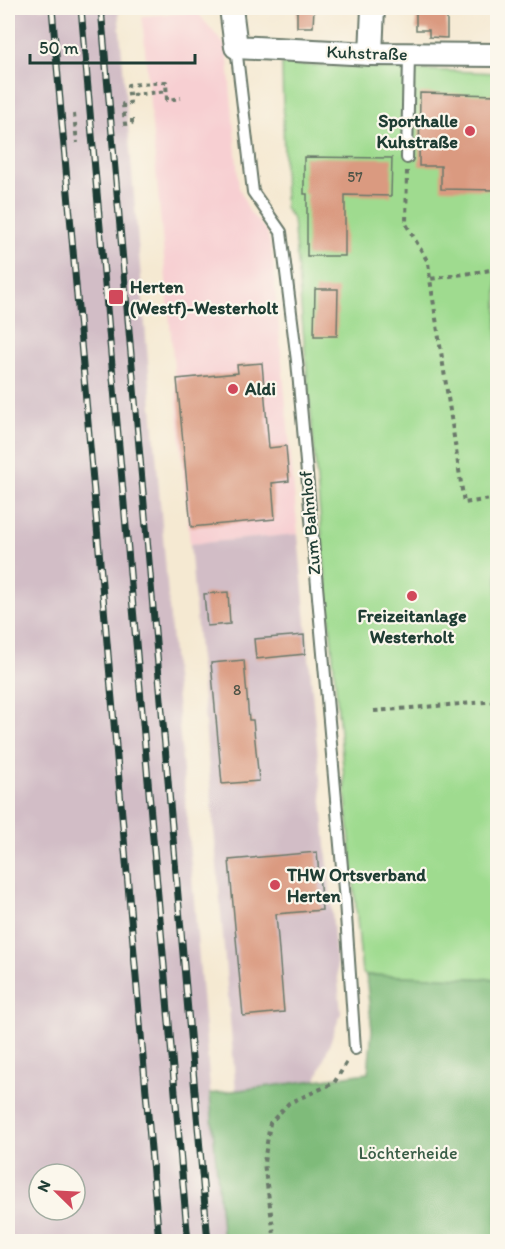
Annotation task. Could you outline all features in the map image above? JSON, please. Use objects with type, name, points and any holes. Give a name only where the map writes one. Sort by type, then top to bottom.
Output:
[{"type":"street","name":"Zum Bahnhof","points":[[231,8],[236,47]]},
{"type":"street","points":[[371,54],[374,8]]},
{"type":"street","name":"Kuhstraße","points":[[236,47],[371,54],[498,55]]},
{"type":"lane","name":"Zum Bahnhof","points":[[236,47],[253,192],[281,232],[297,361],[345,901],[355,1049]]},
{"type":"lane","points":[[407,158],[410,54]]},
{"type":"path","points":[[132,119],[132,123],[125,124],[123,104],[130,103],[128,85],[166,82],[167,100],[181,98]]},
{"type":"path","points":[[132,95],[166,92]]},
{"type":"path","points":[[74,114],[77,143]]},
{"type":"path","points":[[407,158],[406,224],[428,262],[464,503],[498,498]]},
{"type":"path","points":[[430,279],[498,268]]},
{"type":"path","points":[[374,711],[498,701]]},
{"type":"path","points":[[275,1242],[264,1163],[270,1123],[289,1102],[334,1083],[355,1049]]},
{"type":"shaded area","points":[[8,8],[118,8],[223,1241],[8,1241]]},
{"type":"shaded area","points":[[197,12],[227,48],[239,188],[249,211],[267,232],[272,253],[298,534],[190,544],[142,16]]},
{"type":"shaded area","points":[[298,534],[341,1013],[316,1080],[236,1091],[190,544]]},
{"type":"green space","name":"Freizeitanlage Westerholt","points":[[282,64],[497,73],[497,979],[366,975],[362,973],[293,219],[285,208]]},
{"type":"green space","name":"Löchterheide","points":[[366,975],[497,979],[497,1241],[223,1241],[210,1094],[368,1073],[372,1030]]},
{"type":"building","points":[[297,8],[314,8],[313,27],[297,27]]},
{"type":"building","points":[[416,8],[447,8],[447,38],[429,37],[429,30],[416,30]]},
{"type":"building","name":"Sporthalle Kuhstraße","points":[[420,93],[498,95],[498,190],[441,189],[441,166],[419,166]]},
{"type":"building","points":[[304,157],[392,158],[391,196],[345,195],[345,256],[307,256],[307,194],[304,194]]},
{"type":"building","points":[[315,289],[338,289],[337,336],[314,336]]},
{"type":"building","points":[[262,363],[269,448],[286,446],[289,481],[272,483],[275,519],[191,527],[177,379],[238,373],[237,365]]},
{"type":"building","points":[[228,592],[230,624],[207,626],[204,594]]},
{"type":"building","points":[[304,635],[305,654],[256,659],[254,639]]},
{"type":"building","points":[[244,660],[249,720],[253,720],[259,781],[222,784],[211,663]]},
{"type":"building","name":"THW Ortsverband Herten","points":[[317,852],[322,910],[276,914],[284,1012],[243,1016],[229,860]]},
{"type":"railway","points":[[52,8],[159,1242]]},
{"type":"railway","points":[[81,8],[188,1242]]},
{"type":"railway","points":[[101,8],[208,1242]]},
{"type":"place","name":"Sporthalle Kuhstraße","points":[[470,131]]},
{"type":"place","name":"Herten (Westf)-Westerholt","points":[[116,297]]},
{"type":"place","name":"Aldi","points":[[233,389]]},
{"type":"place","name":"Freizeitanlage Westerholt","points":[[412,596]]},
{"type":"place","name":"THW Ortsverband Herten","points":[[275,885]]}]
